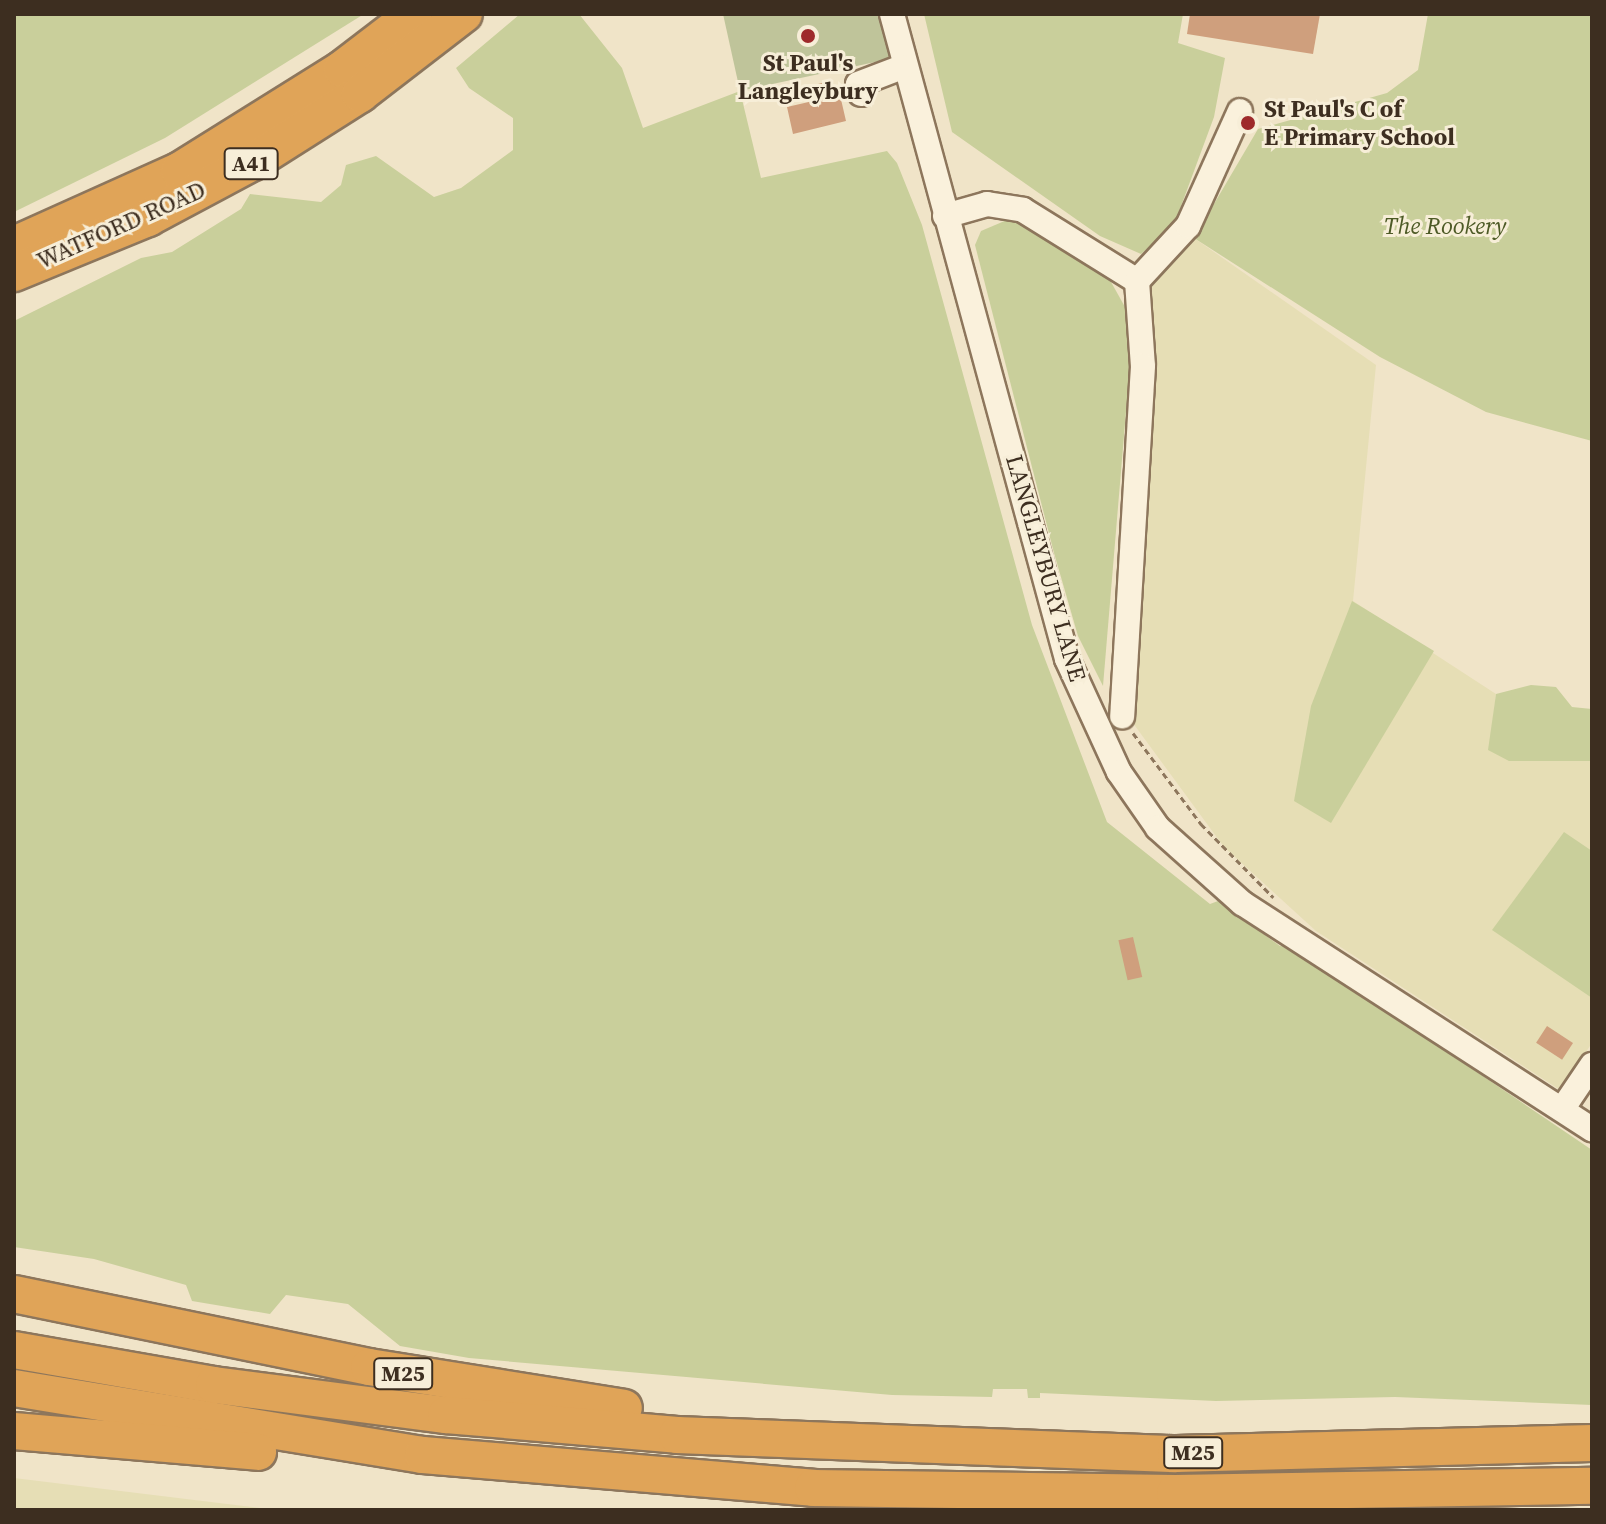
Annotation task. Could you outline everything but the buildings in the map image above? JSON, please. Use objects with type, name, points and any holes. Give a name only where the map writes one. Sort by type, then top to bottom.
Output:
[{"type":"highway","name":"WATFORD ROAD","points":[[14,245],[179,171],[342,69],[414,14]]},
{"type":"highway","name":"WATFORD ROAD","points":[[14,273],[148,218],[253,162],[360,94],[464,14]]},
{"type":"highway","name":"M25","points":[[14,1294],[369,1367],[697,1419],[795,1442]]},
{"type":"highway","name":"M25","points":[[14,1350],[214,1385],[446,1415],[795,1442],[1176,1454],[1592,1443]]},
{"type":"highway","name":"M25","points":[[14,1388],[423,1455],[813,1488],[1080,1493],[1592,1486]]},
{"type":"highway","name":"M25","points":[[14,1431],[287,1455],[423,1455]]},
{"type":"street","name":"LANGLEYBURY LANE","points":[[892,14],[902,67],[1067,659],[1093,723],[1150,817],[1242,903],[1592,1129]]},
{"type":"street","points":[[861,94],[858,84],[902,67]]},
{"type":"street","points":[[1122,716],[1124,544],[1143,366],[1137,281],[1188,226],[1240,111]]},
{"type":"street","points":[[945,216],[987,204],[1013,207],[1091,247],[1137,281]]},
{"type":"street","points":[[1563,1108],[1592,1065]]},
{"type":"path","points":[[1122,716],[1201,824],[1276,899]]},
{"type":"shaded area","points":[[1194,238],[1376,365],[1353,601],[1496,694],[1489,750],[1592,761],[1592,1043],[1560,1090],[1316,931],[1224,847],[1127,715],[1147,286]]},
{"type":"shaded area","points":[[14,1478],[276,1510],[14,1510]]},
{"type":"green space","points":[[14,14],[364,14],[165,138],[14,212]]},
{"type":"green space","points":[[520,14],[579,14],[622,68],[643,128],[740,91],[761,178],[887,151],[897,163],[922,225],[1032,625],[1107,822],[1210,904],[1218,901],[1280,946],[1292,947],[1592,1150],[1592,1405],[1395,1397],[1216,1401],[1040,1393],[1040,1398],[1028,1398],[1027,1389],[993,1389],[992,1397],[892,1395],[469,1358],[400,1346],[348,1304],[286,1295],[270,1314],[192,1301],[186,1285],[94,1259],[14,1247],[14,321],[141,258],[172,252],[241,209],[250,194],[321,202],[341,185],[346,165],[376,156],[434,197],[461,188],[513,150],[513,118],[469,88],[456,68]]},
{"type":"green space","name":"St Paul's Langleybury","points":[[723,14],[884,14],[894,58],[740,91]]},
{"type":"green space","points":[[924,14],[1183,14],[1178,43],[1225,58],[1214,117],[1174,225],[1141,254],[1100,236],[952,132]]},
{"type":"green space","name":"The Rookery","points":[[1428,14],[1592,14],[1592,441],[1486,412],[1380,357],[1194,238],[1258,129],[1387,93],[1418,70]]},
{"type":"green space","points":[[1014,217],[1106,273],[1125,307],[1130,364],[1103,686],[1078,636],[975,245],[981,231]]},
{"type":"green space","points":[[1352,601],[1434,651],[1331,823],[1294,801],[1311,706]]},
{"type":"green space","points":[[1531,685],[1556,687],[1572,707],[1592,709],[1592,761],[1509,761],[1488,750],[1496,694]]},
{"type":"green space","points":[[1564,832],[1592,851],[1592,998],[1492,930]]},
{"type":"place","name":"St Paul's Langleybury","points":[[808,36]]},
{"type":"place","name":"St Paul's C of E Primary School","points":[[1248,123]]}]
